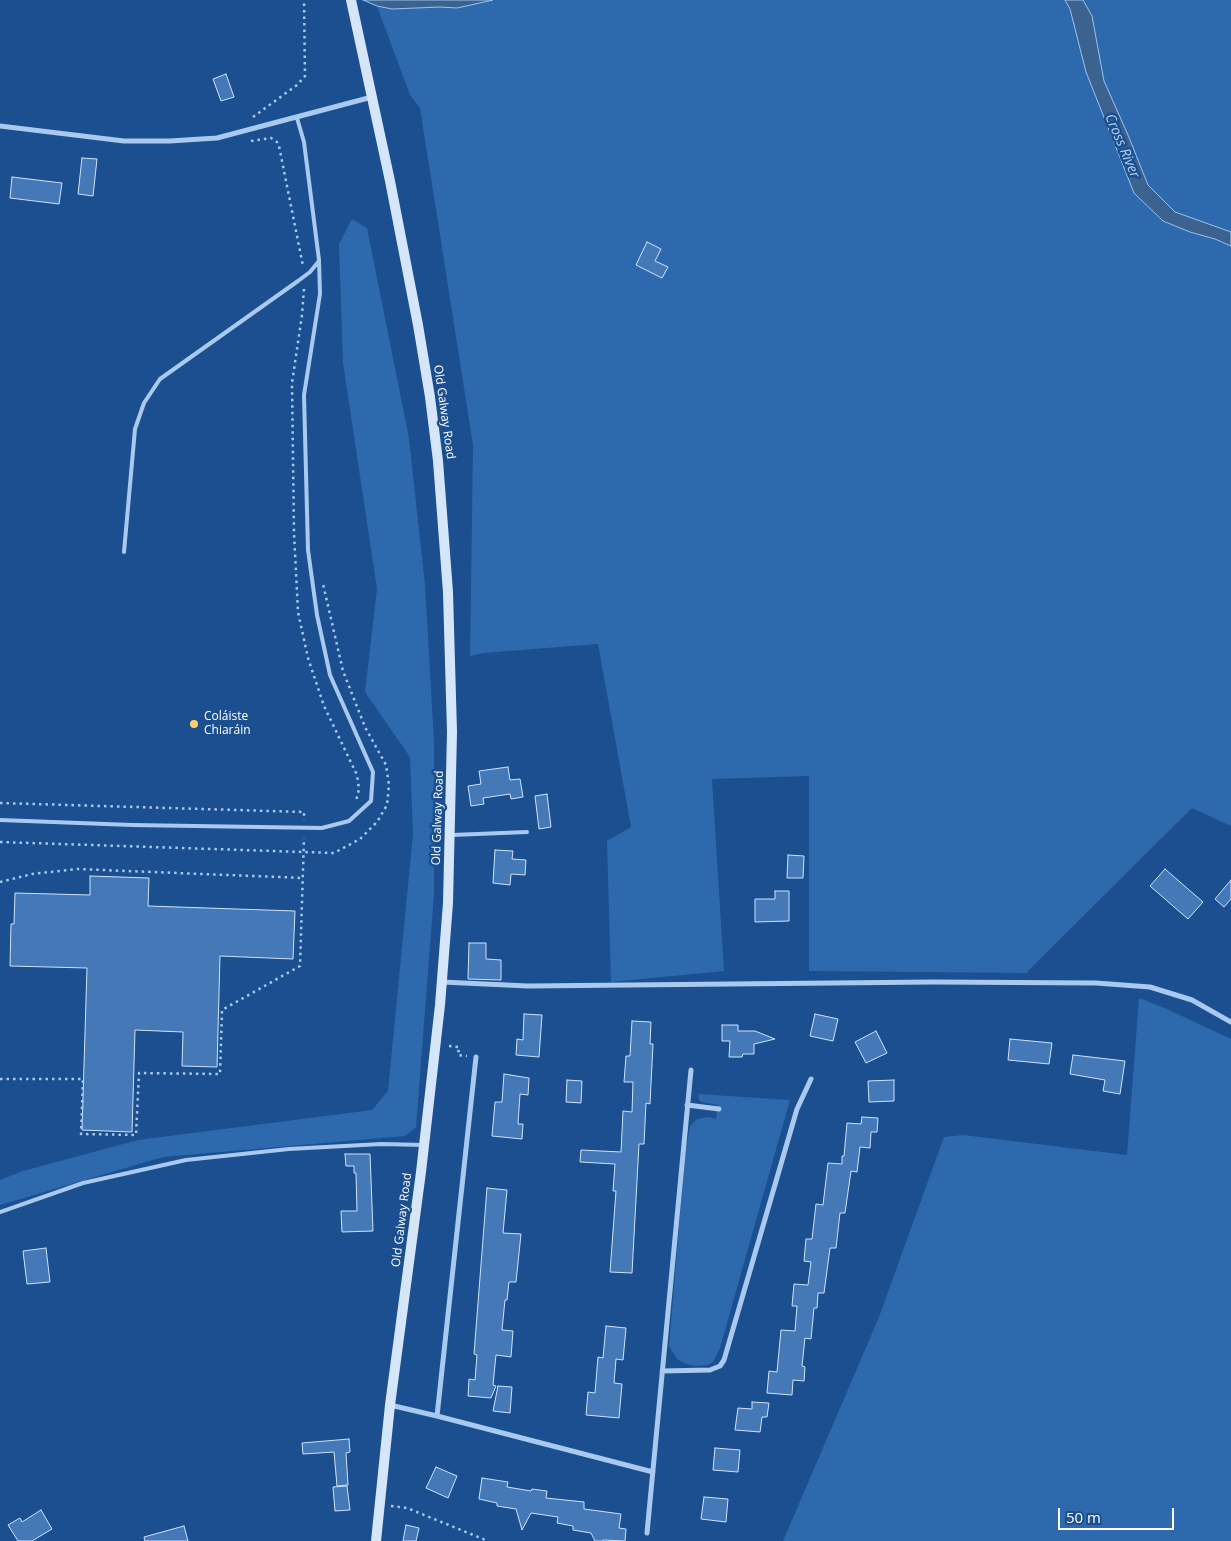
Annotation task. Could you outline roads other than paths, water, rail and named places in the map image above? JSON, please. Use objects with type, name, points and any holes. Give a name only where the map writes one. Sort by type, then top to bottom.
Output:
[{"type":"main road","name":"Old Galway Road","points":[[352,5],[418,325],[438,461],[448,592],[451,675],[450,835],[448,903],[442,982],[424,1145],[390,1405],[376,1541]]},
{"type":"street","points":[[1,127],[124,141],[218,138],[372,97]]},
{"type":"street","points":[[442,982],[528,986],[933,982],[1096,983],[1150,987],[1192,1000],[1231,1022]]},
{"type":"street","points":[[437,1416],[476,1057]]},
{"type":"street","points":[[647,1533],[691,1070]]},
{"type":"street","points":[[662,1371],[710,1370],[720,1366],[724,1360],[796,1109],[811,1079]]},
{"type":"street","points":[[687,1106],[719,1109]]},
{"type":"street","points":[[390,1405],[653,1472]]},
{"type":"lane","points":[[0,820],[322,828],[349,821],[371,801],[373,772],[330,675],[317,615],[308,550],[304,395],[320,294],[319,260],[304,142],[297,118]]},
{"type":"lane","points":[[124,552],[135,429],[144,403],[160,379],[310,272],[319,260]]},
{"type":"lane","points":[[450,835],[527,832]]},
{"type":"lane","points":[[0,1212],[83,1183],[186,1160],[289,1149],[381,1144],[424,1145]]},
{"type":"water","points":[[363,0],[493,0],[457,8],[392,9],[377,6]]},
{"type":"water","name":"Cross River","points":[[1065,0],[1083,0],[1092,16],[1104,81],[1148,185],[1175,212],[1231,232],[1231,246],[1163,221],[1134,193],[1086,72],[1070,9]]},
{"type":"place","name":"Coláiste Chiaráin","points":[[194,724]]}]
